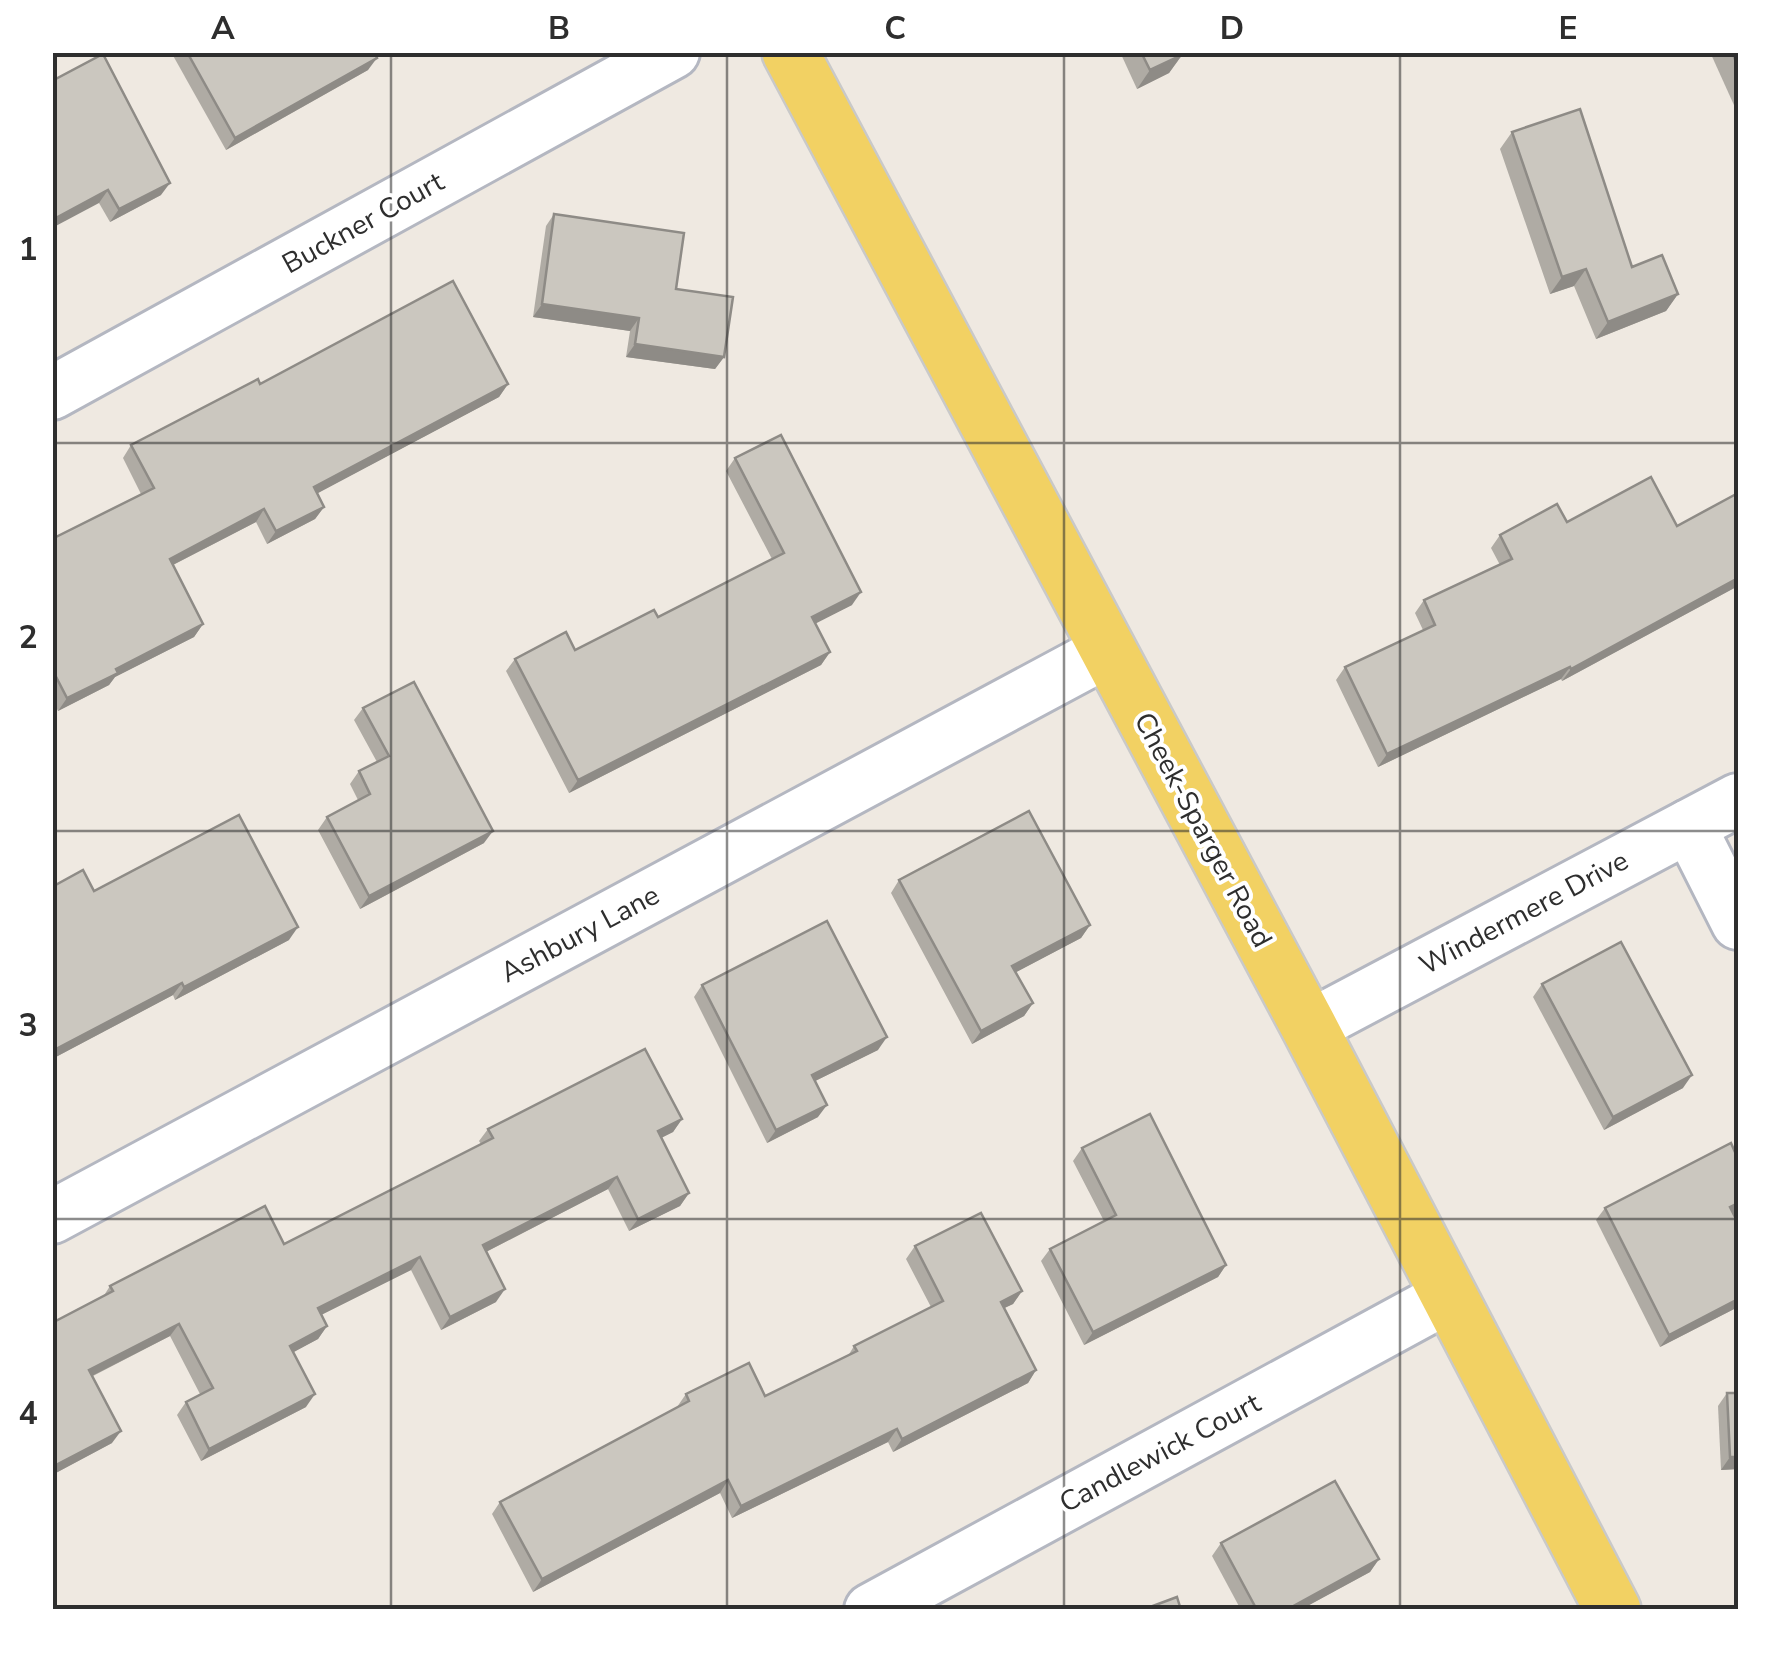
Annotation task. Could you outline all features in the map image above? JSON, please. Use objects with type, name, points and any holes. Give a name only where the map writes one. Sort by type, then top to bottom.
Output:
[{"type":"main road","name":"Cheek-Sparger Road","points":[[790,52],[1309,1027],[1613,1610]]},
{"type":"street","name":"Buckner Court","points":[[52,392],[673,52]]},
{"type":"street","name":"Ashbury Lane","points":[[52,1217],[1107,651]]},
{"type":"street","name":"Windermere Drive","points":[[1309,1027],[1738,800]]},
{"type":"street","points":[[1690,826],[1738,923]]},
{"type":"street","name":"Candlewick Court","points":[[870,1610],[1449,1296]]},
{"type":"building","points":[[187,52],[374,52],[377,58],[235,138]]},
{"type":"building","points":[[1141,52],[1181,52],[1182,55],[1150,70]]},
{"type":"building","points":[[103,54],[170,183],[119,209],[108,190],[52,220],[52,81]]},
{"type":"building","points":[[1580,109],[1632,267],[1662,255],[1678,294],[1608,322],[1586,269],[1562,277],[1512,132]]},
{"type":"building","points":[[554,214],[684,233],[676,289],[733,297],[724,357],[635,344],[639,318],[542,304]]},
{"type":"building","points":[[453,281],[508,384],[314,487],[324,507],[276,531],[264,509],[170,559],[203,624],[67,698],[52,669],[52,539],[154,488],[131,445],[258,379],[260,384]]},
{"type":"building","points":[[781,435],[861,592],[812,617],[830,652],[578,780],[515,659],[566,632],[575,650],[654,610],[658,617],[784,553],[735,458]]},
{"type":"building","points":[[1651,477],[1677,526],[1738,493],[1738,578],[1571,669],[1387,754],[1345,667],[1435,625],[1424,600],[1512,559],[1500,535],[1557,504],[1567,522]]},
{"type":"building","points":[[414,682],[493,831],[369,896],[327,817],[370,794],[359,771],[389,756],[363,708]]},
{"type":"building","points":[[1029,811],[1090,925],[1012,966],[1033,1003],[981,1031],[899,880]]},
{"type":"building","points":[[239,815],[298,927],[52,1051],[52,887],[83,870],[94,891]]},
{"type":"building","points":[[827,921],[887,1037],[812,1075],[827,1105],[776,1130],[702,985]]},
{"type":"building","points":[[1621,942],[1692,1075],[1613,1117],[1542,984]]},
{"type":"building","points":[[645,1049],[682,1119],[658,1131],[689,1193],[638,1219],[617,1177],[483,1245],[505,1289],[450,1317],[420,1257],[318,1308],[327,1326],[290,1346],[315,1394],[209,1449],[186,1402],[213,1388],[179,1324],[89,1370],[121,1431],[52,1467],[52,1323],[113,1291],[110,1286],[265,1206],[284,1244],[493,1138],[488,1129]]},
{"type":"building","points":[[1150,1114],[1226,1265],[1093,1332],[1050,1249],[1116,1215],[1082,1148]]},
{"type":"building","points":[[1731,1143],[1738,1159],[1738,1203],[1730,1207],[1738,1223],[1738,1299],[1669,1335],[1605,1208]]},
{"type":"building","points":[[981,1213],[1022,1291],[1001,1302],[1036,1370],[902,1439],[897,1429],[741,1506],[728,1480],[542,1579],[500,1502],[689,1401],[686,1394],[749,1363],[765,1396],[857,1351],[854,1346],[943,1301],[915,1246]]},
{"type":"building","points":[[1727,1393],[1738,1393],[1738,1457],[1730,1457]]},
{"type":"building","points":[[1335,1481],[1379,1559],[1286,1610],[1257,1610],[1221,1543]]},
{"type":"building","points":[[1177,1597],[1181,1610],[1142,1610]]}]
